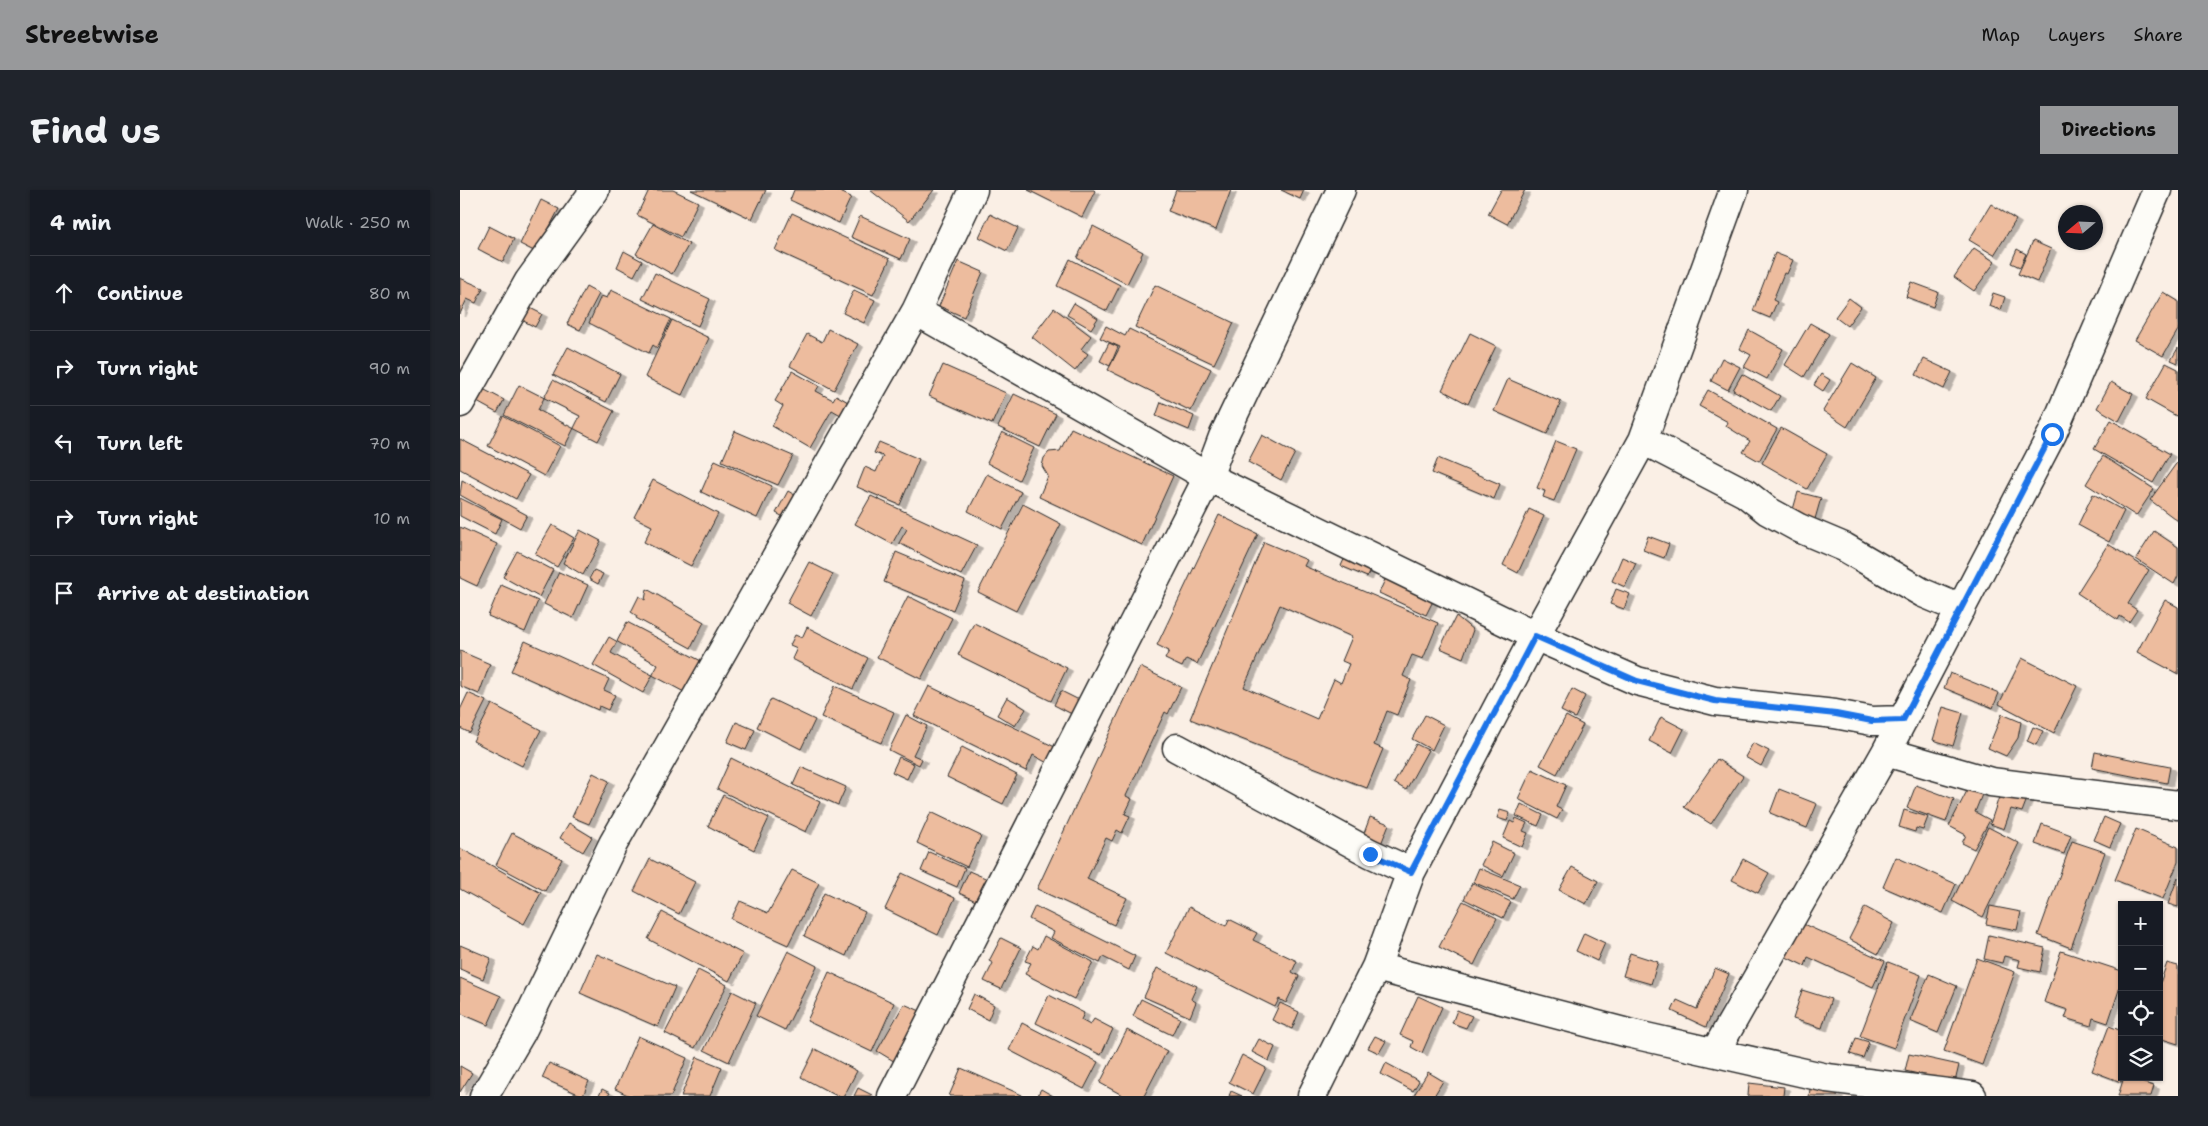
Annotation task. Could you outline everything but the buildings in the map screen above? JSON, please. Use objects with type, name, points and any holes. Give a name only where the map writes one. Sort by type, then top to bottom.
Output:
[{"type":"street","points":[[460,403],[529,281],[595,190]]},
{"type":"street","points":[[484,1096],[521,1034],[613,844],[916,310],[973,190]]},
{"type":"street","points":[[892,1096],[1208,478],[1223,437],[1341,190]]},
{"type":"street","points":[[1312,1096],[1376,967],[1411,872],[1535,636],[1642,440],[1734,190]]},
{"type":"street","points":[[1715,1052],[1886,752],[2052,434],[2157,190]]},
{"type":"street","points":[[916,310],[1208,478],[1535,636],[1637,681],[1715,701],[1836,714],[1872,721],[1903,720]]},
{"type":"street","points":[[1642,440],[1745,493],[1768,511],[1799,528],[1844,547],[1922,593],[1961,609]]},
{"type":"street","points":[[1177,748],[1370,854],[1411,872]]},
{"type":"street","points":[[1886,752],[1991,782],[2178,805]]},
{"type":"street","points":[[1376,967],[1628,1033],[1827,1078],[1972,1096]]},
{"type":"route","points":[[1370,854],[1411,872],[1535,636],[1637,681],[1715,701],[1836,714],[1872,721],[1903,720],[2052,434]]}]
